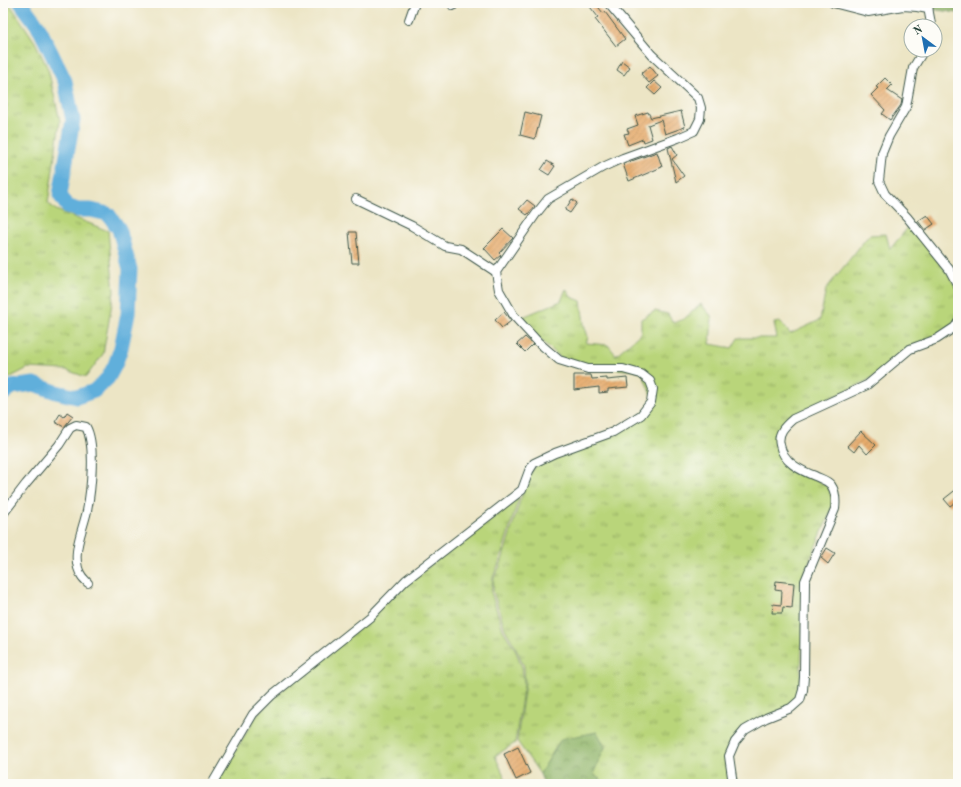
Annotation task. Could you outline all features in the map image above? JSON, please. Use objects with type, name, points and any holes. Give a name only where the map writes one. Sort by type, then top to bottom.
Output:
[{"type":"street","points":[[409,20],[415,3]]},
{"type":"street","points":[[212,784],[253,714],[272,695],[370,617],[406,580],[501,508],[522,490],[529,470],[534,463],[555,453],[613,432],[641,415],[651,402],[653,390],[650,381],[641,374],[623,369],[588,370],[559,360],[538,342],[514,316],[499,290],[496,272],[548,199],[603,167],[678,138],[694,130],[700,119],[701,108],[698,98],[652,55],[608,3]]},
{"type":"street","points":[[833,3],[868,12],[903,6],[928,6],[931,18]]},
{"type":"street","points":[[919,58],[913,68],[906,107],[889,136],[882,153],[879,180],[885,194],[908,217],[949,269],[958,286]]},
{"type":"street","points":[[356,200],[412,226],[445,246],[461,249],[496,272]]},
{"type":"street","points":[[733,784],[729,756],[735,742],[744,730],[766,718],[791,708],[800,700],[803,690],[804,677],[805,581],[835,509],[836,496],[832,487],[827,481],[790,463],[781,452],[779,440],[783,427],[793,419],[867,385],[910,349],[937,339],[955,327],[958,322]]},
{"type":"street","points":[[3,514],[59,445],[70,428],[76,425],[86,427],[90,438],[92,472],[87,511],[81,531],[77,557],[81,577],[88,583]]},
{"type":"green space","points":[[3,3],[9,3],[35,42],[48,69],[60,121],[48,203],[56,210],[108,231],[114,292],[103,354],[86,377],[66,370],[28,368],[3,381]]},
{"type":"green space","points":[[933,3],[958,3],[958,13],[931,9]]},
{"type":"green space","points":[[910,225],[946,271],[955,286],[958,298],[958,316],[953,325],[865,382],[791,417],[781,425],[776,440],[778,453],[788,466],[825,484],[832,497],[832,509],[805,571],[800,689],[797,698],[789,706],[732,740],[730,784],[606,784],[593,774],[605,747],[561,739],[540,774],[517,741],[525,683],[524,666],[505,629],[493,591],[494,578],[501,564],[522,494],[531,472],[536,466],[556,456],[614,435],[654,404],[642,371],[588,367],[561,358],[520,318],[561,301],[566,289],[571,297],[581,301],[584,324],[588,337],[586,343],[608,345],[616,355],[641,333],[641,319],[655,311],[668,314],[673,323],[684,319],[701,304],[712,317],[710,344],[732,348],[738,338],[777,338],[774,323],[781,322],[790,334],[820,320],[826,289],[869,235],[886,234],[890,249]]},
{"type":"green space","points":[[519,497],[499,563],[493,577],[491,592],[503,630],[515,649],[522,667],[524,683],[515,743],[495,756],[506,780],[497,784],[358,784],[356,780],[323,775],[312,784],[216,784],[256,716],[276,696],[408,583]]},
{"type":"green space","points":[[597,732],[605,747],[593,774],[606,784],[544,784],[540,774],[561,739]]},
{"type":"green space","points":[[322,775],[356,780],[358,784],[312,784]]},
{"type":"building","points":[[587,3],[595,3],[603,13],[605,12],[625,39],[616,46],[595,19],[598,17]]},
{"type":"building","points":[[622,61],[630,67],[624,75],[617,70]]},
{"type":"building","points":[[650,66],[658,76],[649,83],[641,74]]},
{"type":"building","points":[[885,78],[892,85],[887,90],[902,100],[901,105],[890,120],[882,114],[885,110],[871,95],[878,88],[876,87]]},
{"type":"building","points":[[654,81],[662,88],[655,95],[647,88]]},
{"type":"building","points":[[681,111],[685,127],[665,134],[661,120],[648,125],[652,139],[644,142],[643,139],[628,145],[624,134],[629,133],[627,129],[638,125],[635,116],[648,112],[651,118]]},
{"type":"building","points":[[525,112],[541,116],[535,139],[520,135]]},
{"type":"building","points":[[672,146],[677,155],[672,159],[684,176],[676,182],[668,148]]},
{"type":"building","points":[[657,152],[662,167],[629,181],[623,164]]},
{"type":"building","points":[[547,161],[555,166],[549,175],[541,170]]},
{"type":"building","points":[[572,199],[577,203],[570,213],[565,210]]},
{"type":"building","points":[[527,200],[535,206],[527,215],[519,209]]},
{"type":"building","points":[[927,215],[934,224],[925,230],[918,221]]},
{"type":"building","points":[[503,229],[513,238],[499,253],[501,255],[495,260],[484,248]]},
{"type":"building","points":[[349,232],[356,232],[359,263],[352,263]]},
{"type":"building","points":[[504,312],[511,321],[502,328],[495,320]]},
{"type":"building","points":[[525,337],[533,344],[525,352],[517,344]]},
{"type":"building","points":[[574,375],[591,375],[592,379],[607,378],[607,380],[627,378],[628,387],[608,389],[608,392],[599,393],[599,387],[574,390]]},
{"type":"building","points":[[67,412],[73,416],[64,427],[55,422],[60,414],[64,417]]},
{"type":"building","points":[[861,431],[876,445],[867,454],[859,445],[854,452],[847,446]]},
{"type":"building","points":[[958,488],[958,500],[950,506],[944,499]]},
{"type":"building","points":[[827,548],[835,553],[828,564],[821,558]]},
{"type":"building","points":[[776,581],[794,583],[792,608],[783,607],[782,613],[772,613],[773,604],[781,605],[782,591],[775,590]]},
{"type":"building","points":[[518,747],[530,773],[516,780],[504,754]]},
{"type":"waterway","points":[[3,394],[12,387],[34,384],[56,392],[77,397],[94,391],[108,378],[115,365],[121,348],[128,314],[130,269],[119,229],[108,214],[91,210],[78,210],[67,206],[60,195],[73,120],[65,81],[38,26],[21,3]]}]
